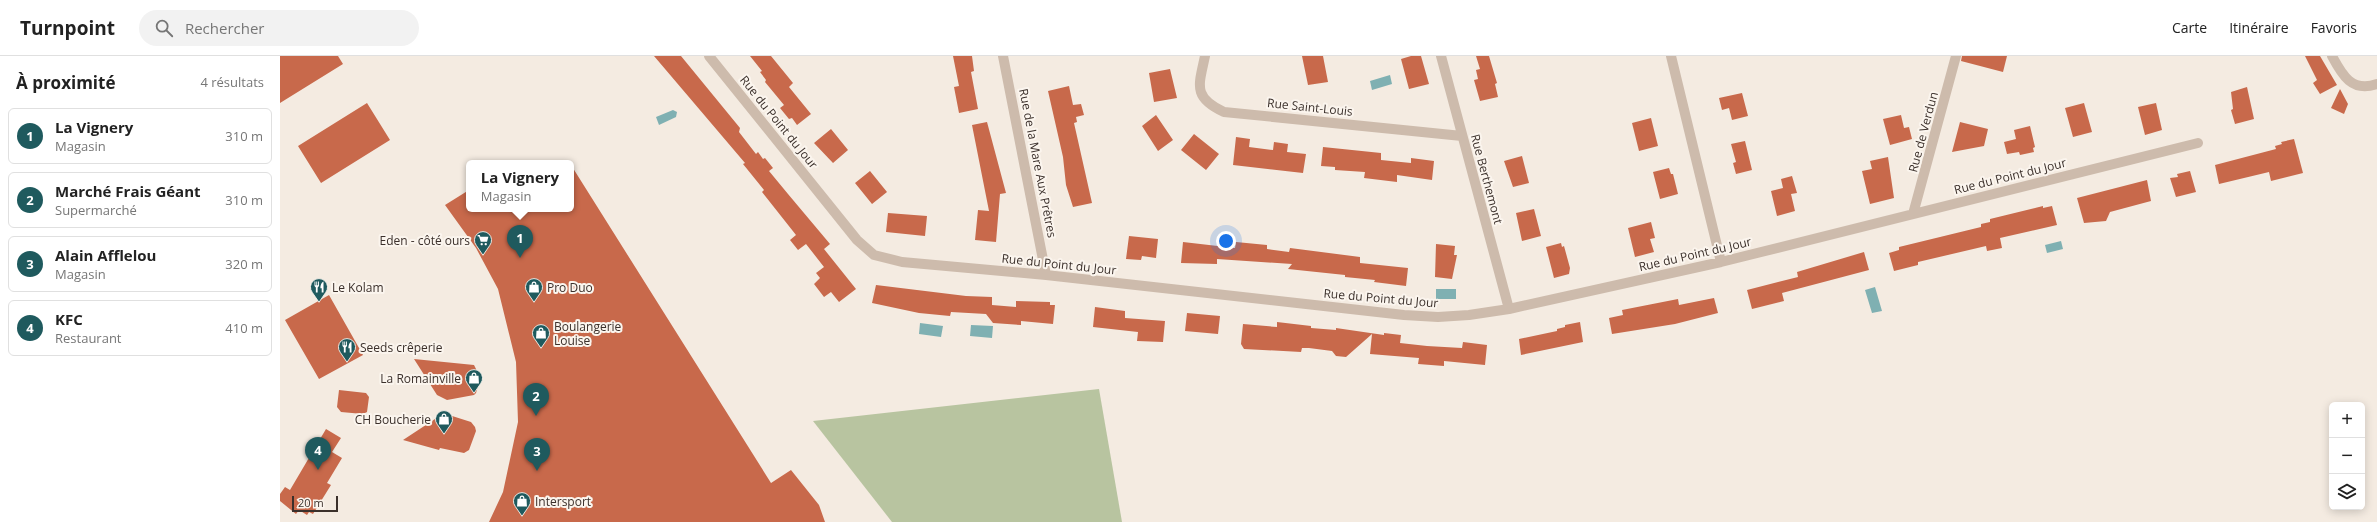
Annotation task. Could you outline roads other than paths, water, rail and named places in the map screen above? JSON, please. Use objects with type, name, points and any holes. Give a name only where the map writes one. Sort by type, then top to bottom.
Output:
[{"type":"street","name":"Rue du Point du Jour","points":[[709,56],[857,240],[874,255],[902,262],[1046,275],[1404,315],[1438,317],[1509,310],[1722,262],[2198,143]]},
{"type":"street","name":"Rue de la Mare Aux Prêtres","points":[[1004,56],[1046,275]]},
{"type":"street","name":"Rue Saint-Louis","points":[[1205,56],[1199,86],[1208,104],[1224,112],[1462,136]]},
{"type":"street","name":"Rue Berthemont","points":[[1441,56],[1509,310]]},
{"type":"street","points":[[1671,56],[1722,262]]},
{"type":"street","name":"Rue de Verdun","points":[[1913,214],[1956,56]]},
{"type":"street","points":[[2332,56],[2343,78],[2351,84],[2360,87],[2377,84]]},
{"type":"water","points":[[1390,75],[1392,84],[1372,90],[1370,81]]},
{"type":"water","points":[[673,110],[677,112],[676,117],[659,125],[656,117]]},
{"type":"water","points":[[2061,241],[2063,249],[2047,253],[2045,245]]},
{"type":"water","points":[[1875,287],[1882,311],[1872,313],[1865,290]]},
{"type":"water","points":[[1436,289],[1456,289],[1456,299],[1436,299]]},
{"type":"water","points":[[920,323],[943,326],[941,337],[919,334]]},
{"type":"water","points":[[971,325],[993,326],[992,338],[970,336]]},
{"type":"place","name":"Eden - côté ours","points":[[483,255]]},
{"type":"place","name":"La Vignery","points":[[520,258]]},
{"type":"place","name":"Le Kolam","points":[[319,302]]},
{"type":"place","name":"Pro Duo","points":[[534,302]]},
{"type":"place","name":"Boulangerie Louise","points":[[541,348]]},
{"type":"place","name":"Seeds crêperie","points":[[347,362]]},
{"type":"place","name":"La Romainville","points":[[474,393]]},
{"type":"place","name":"Marché Frais Géant","points":[[536,416]]},
{"type":"place","name":"CH Boucherie","points":[[444,434]]},
{"type":"place","name":"KFC","points":[[318,470]]},
{"type":"place","name":"Alain Afflelou","points":[[537,471]]},
{"type":"place","name":"Intersport","points":[[522,516]]}]
